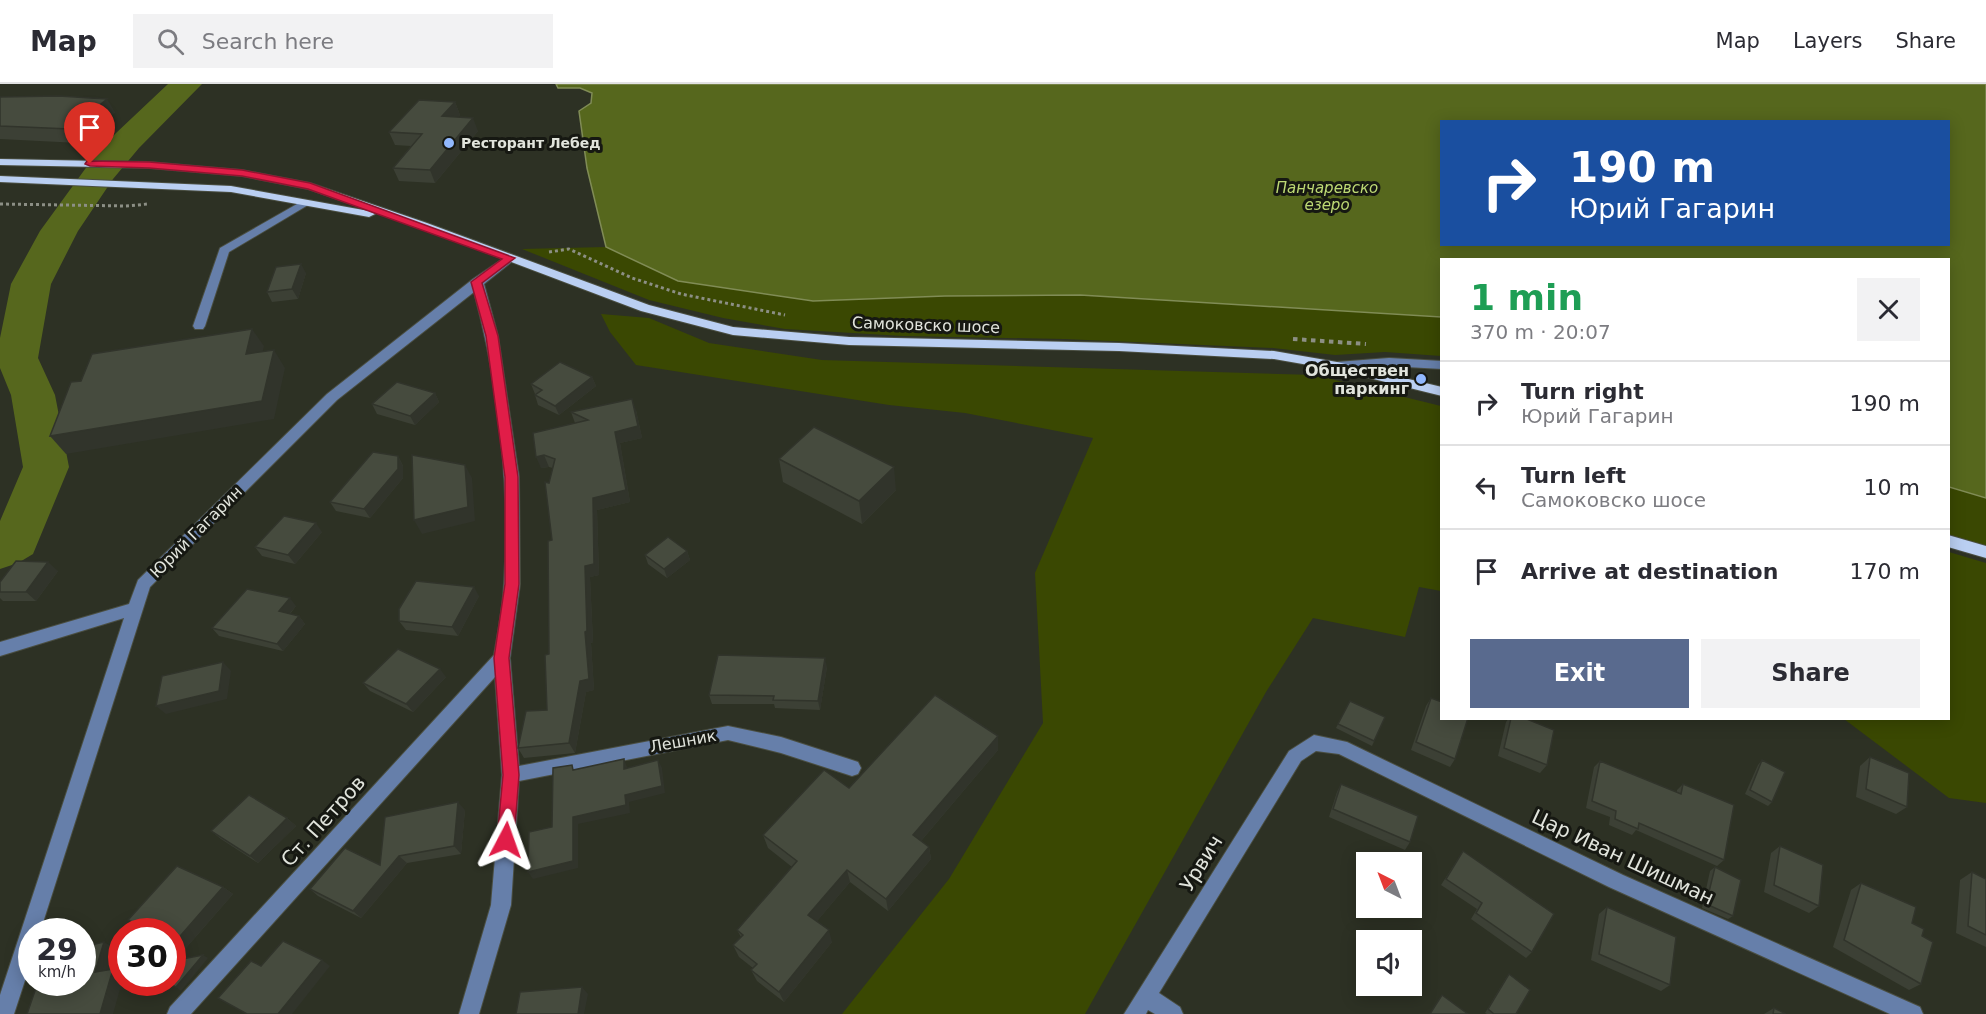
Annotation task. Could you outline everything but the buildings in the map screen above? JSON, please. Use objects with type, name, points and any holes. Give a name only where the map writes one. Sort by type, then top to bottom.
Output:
[{"type":"main road","name":"Самоковско шосе","points":[[0,162],[149,165],[242,173],[310,186],[423,225],[645,308],[733,331],[849,341],[1119,347],[1262,355],[1337,366],[1440,392]]},
{"type":"main road","name":"Самоковско шосе","points":[[0,179],[231,189],[423,225]]},
{"type":"main road","points":[[1950,541],[1986,552]]},
{"type":"street","points":[[199,326],[224,250],[304,203]]},
{"type":"street","name":"Юрий Гагарин","points":[[4,1014],[143,584],[332,397],[510,258]]},
{"type":"street","points":[[469,1014],[501,905],[511,775],[502,658],[512,584],[512,477],[492,336],[477,282]]},
{"type":"street","points":[[1337,366],[1389,362],[1440,365]]},
{"type":"street","points":[[0,648],[135,608]]},
{"type":"street","name":"Ст. Петров","points":[[177,1014],[502,658]]},
{"type":"street","name":"Лешник","points":[[511,775],[728,734],[781,745],[852,768]]},
{"type":"street","name":"Урвич","points":[[1134,1014],[1294,756],[1314,743]]},
{"type":"street","name":"Цар Иван Шишман","points":[[1314,743],[1341,747],[1616,881],[1912,1014]]},
{"type":"street","points":[[1145,996],[1173,1014]]},
{"type":"path","points":[[0,204],[126,206]]},
{"type":"path","points":[[510,258],[569,249],[632,278],[681,294],[794,317]]},
{"type":"path","points":[[1288,338],[1324,339],[1377,345]]},
{"type":"shaded area","points":[[606,247],[678,281],[813,301],[945,296],[1080,295],[1440,317],[1440,356],[1385,352],[1335,355],[1273,348],[1064,339],[903,336],[785,329],[723,318],[649,300],[522,249]]},
{"type":"shaded area","points":[[601,314],[649,318],[709,343],[822,360],[1315,375],[1440,406],[1440,591],[1419,587],[1405,637],[1313,618],[1266,692],[1085,1014],[842,1014],[949,879],[1043,723],[1035,573],[1093,438],[965,413],[889,405],[636,365],[610,332]]},
{"type":"shaded area","points":[[1950,488],[1986,498],[1986,548],[1950,537]]},
{"type":"shaded area","points":[[1950,552],[1986,563],[1986,803],[1949,798],[1845,720],[1950,720]]},
{"type":"water","name":"Панчаревско езеро","points":[[556,84],[1986,84],[1986,498],[1950,487],[1950,258],[1440,258],[1440,317],[1080,295],[945,296],[813,301],[678,281],[606,247],[587,168],[579,111],[591,103],[592,93],[580,88],[558,88]]},
{"type":"waterway","points":[[0,550],[16,541],[46,467],[33,395],[17,358],[31,284],[59,231],[100,172],[127,141],[186,84]]},
{"type":"place","name":"Ресторант Лебед","points":[[449,143]]},
{"type":"place","name":"Обществен паркинг","points":[[1421,379]]},
{"type":"route","points":[[90,164],[149,165],[242,173],[310,186],[510,258],[477,282],[492,336],[512,477],[512,584],[502,658],[511,775],[506,840]]}]
